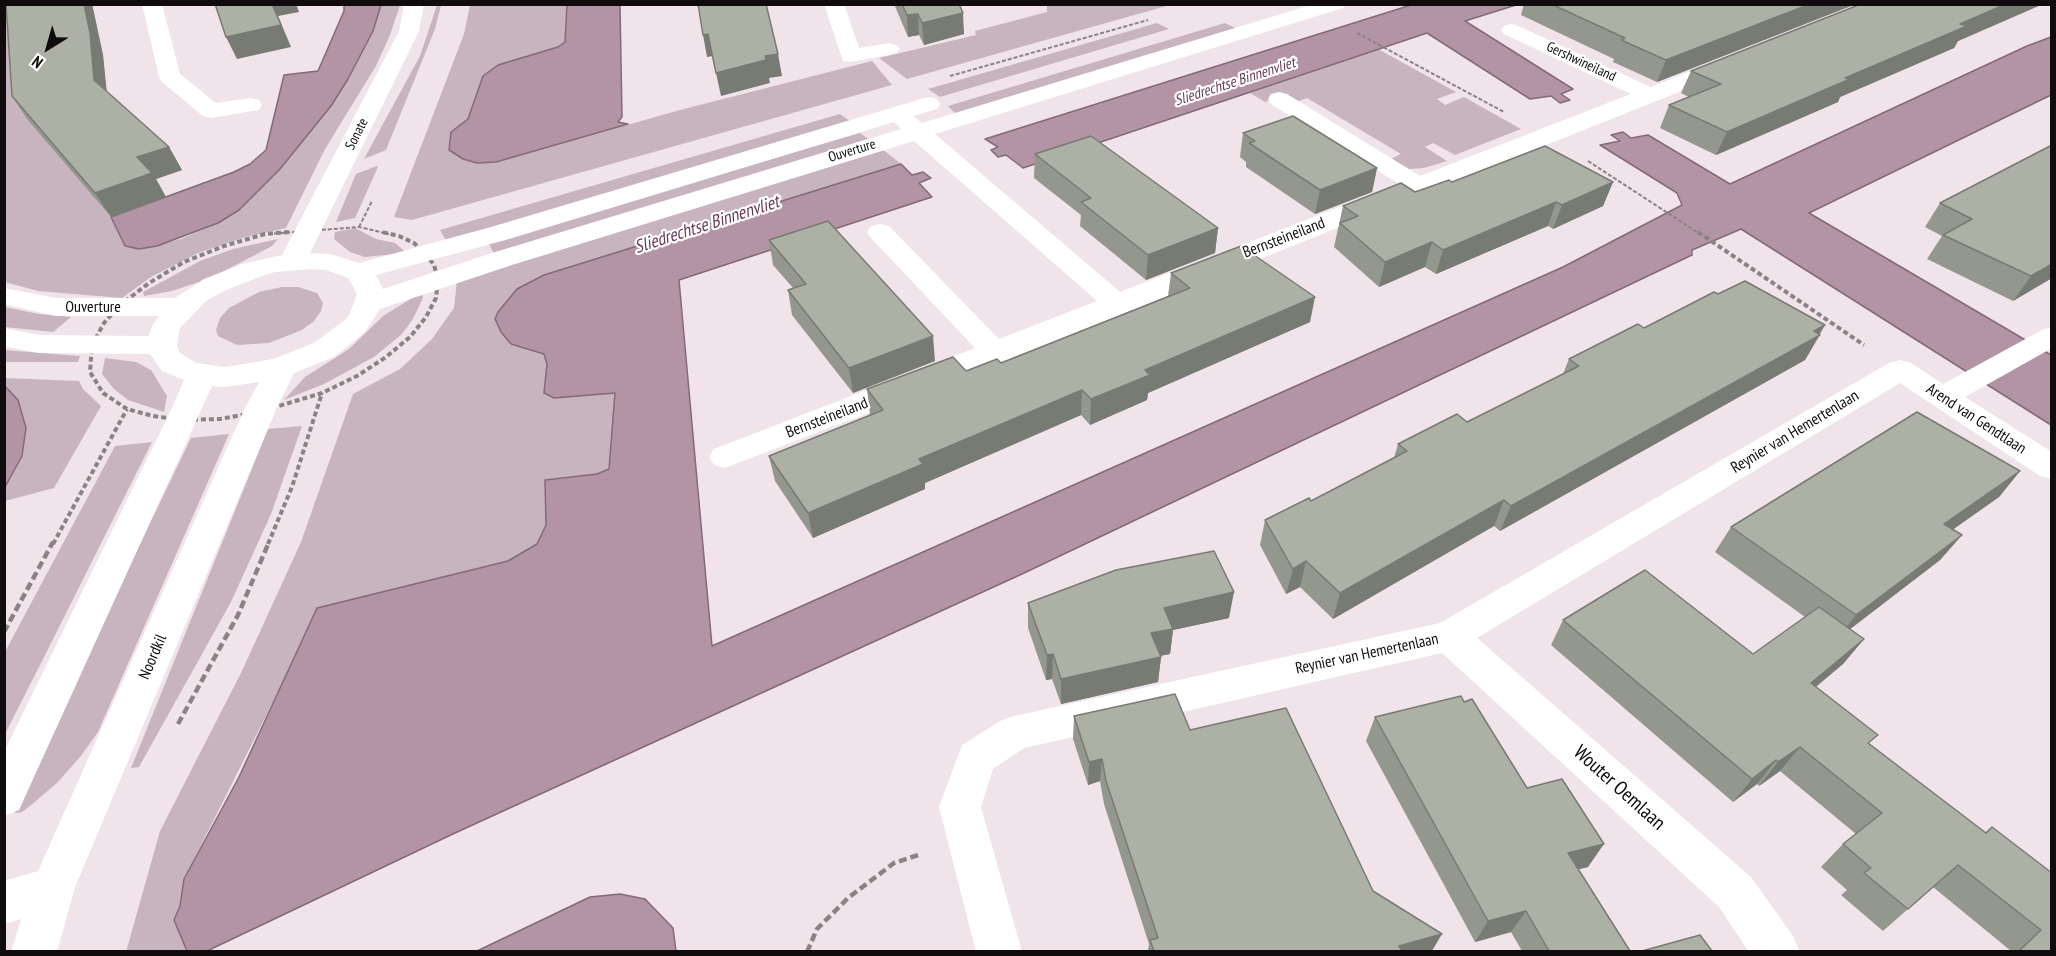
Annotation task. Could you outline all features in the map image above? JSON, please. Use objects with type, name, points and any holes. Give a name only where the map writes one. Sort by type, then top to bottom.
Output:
[{"type":"street","points":[[152,4],[170,76],[211,111],[251,105]]},
{"type":"street","name":"Sonate","points":[[292,262],[410,31],[414,4]]},
{"type":"street","points":[[834,4],[851,56],[889,49]]},
{"type":"street","name":"Ouverture","points":[[370,303],[917,131],[1336,4]]},
{"type":"street","points":[[1056,67],[1264,5],[1286,20]]},
{"type":"street","name":"Gershwineiland","points":[[1511,30],[1650,95]]},
{"type":"street","name":"Gershwineiland","points":[[1548,135],[1748,57]]},
{"type":"street","name":"Ouverture","points":[[358,272],[954,97]]},
{"type":"street","points":[[1279,99],[1418,185]]},
{"type":"street","points":[[897,113],[1116,303]]},
{"type":"street","name":"Bernsteineiland","points":[[725,457],[996,353],[1116,303],[1548,135]]},
{"type":"street","points":[[880,232],[996,353]]},
{"type":"street","points":[[292,262],[330,262],[358,272],[369,286],[370,303],[355,326],[341,338],[304,359],[282,367],[244,375],[201,375],[173,364],[165,355],[162,345],[166,326],[182,307],[196,296],[233,276],[273,264],[292,262]]},
{"type":"street","name":"Ouverture","points":[[4,296],[56,307],[182,307]]},
{"type":"street","points":[[4,337],[39,344],[162,345]]},
{"type":"street","points":[[1942,398],[2045,340]]},
{"type":"street","name":"Noordkil","points":[[34,951],[53,888],[259,412],[282,367]]},
{"type":"street","name":"Arend van Gendtlaan","points":[[1900,370],[2052,468]]},
{"type":"street","name":"Reynier van Hemertenlaan","points":[[999,951],[960,807],[976,758],[1014,733],[1449,636],[1900,370]]},
{"type":"street","points":[[4,798],[201,375]]},
{"type":"street","name":"Wouter Oemlaan","points":[[1449,636],[1735,892],[1776,951]]},
{"type":"street","points":[[4,903],[53,888]]},
{"type":"path","points":[[1354,32],[1393,53]]},
{"type":"path","points":[[1653,204],[1727,251],[1900,370]]},
{"type":"path","points":[[359,227],[308,229],[266,234],[224,246],[184,262],[148,283],[119,306],[104,324],[92,345],[90,372],[103,393],[127,409],[153,417],[182,420],[220,418],[259,412],[322,393],[357,376],[386,357],[410,337],[426,317],[436,298],[438,280],[434,265],[414,243],[399,236]]},
{"type":"path","points":[[176,729],[238,615],[292,487],[322,393]]},
{"type":"path","points":[[4,632],[127,409]]},
{"type":"path","points":[[807,951],[817,929],[848,898],[894,863],[969,840]]},
{"type":"shaded area","points":[[4,5],[18,5],[44,137],[111,217],[125,246],[138,249],[181,239],[218,223],[373,31],[381,5],[400,5],[376,66],[325,149],[286,228],[246,237],[198,253],[151,277],[122,298],[38,291],[5,282]]},
{"type":"shaded area","points":[[437,5],[441,5],[435,29],[386,150],[364,159],[420,56]]},
{"type":"shaded area","points":[[470,5],[567,5],[565,42],[451,132],[477,163],[496,162],[680,110],[872,61],[892,85],[412,220],[394,217],[464,34]]},
{"type":"shaded area","points":[[1047,5],[1170,5],[907,79],[879,58],[976,35],[975,31],[1047,12]]},
{"type":"shaded area","points":[[1157,23],[1169,29],[940,97],[928,89]]},
{"type":"shaded area","points":[[1225,23],[1239,30],[957,115],[948,106]]},
{"type":"shaded area","points":[[1378,49],[1456,92],[1437,99],[1445,105],[1464,97],[1521,129],[1455,155],[1433,143],[1425,147],[1447,161],[1424,168],[1409,169],[1391,159],[1401,154],[1307,98],[1296,102],[1285,95],[1265,102],[1250,93]]},
{"type":"shaded area","points":[[840,114],[851,122],[447,242],[440,230]]},
{"type":"shaded area","points":[[860,133],[871,141],[494,254],[488,242]]},
{"type":"shaded area","points":[[882,149],[901,164],[544,275],[520,288],[511,344],[544,354],[547,364],[546,385],[554,398],[615,393],[609,469],[597,474],[545,480],[546,525],[537,544],[508,561],[317,608],[283,682],[184,879],[180,906],[174,920],[187,951],[126,952],[160,831],[241,673],[301,542],[353,394],[400,369],[432,339],[454,308],[457,280]]},
{"type":"shaded area","points":[[377,166],[355,218],[336,222],[356,174]]},
{"type":"shaded area","points":[[355,228],[376,239],[395,243],[407,253],[365,257],[350,252],[334,239],[335,232]]},
{"type":"shaded area","points":[[278,239],[272,246],[211,278],[172,291],[144,296],[143,292],[200,261],[233,249]]},
{"type":"shaded area","points":[[282,287],[298,287],[317,293],[323,303],[314,321],[302,330],[269,343],[237,345],[218,336],[216,330],[220,318],[229,308],[259,292]]},
{"type":"shaded area","points":[[422,292],[423,298],[413,319],[402,334],[374,357],[324,384],[284,400],[305,377],[349,349],[383,316]]},
{"type":"shaded area","points":[[5,307],[39,314],[71,317],[53,332],[5,327]]},
{"type":"shaded area","points":[[4,350],[80,356],[78,362],[5,362]]},
{"type":"shaded area","points":[[105,358],[136,362],[151,370],[167,396],[164,412],[128,400],[114,389],[102,374]]},
{"type":"shaded area","points":[[5,378],[79,381],[83,389],[101,406],[54,488],[5,501],[5,487],[22,456],[24,444],[8,387],[5,386]]},
{"type":"shaded area","points":[[302,426],[271,514],[231,602],[139,767],[131,768],[268,429]]},
{"type":"shaded area","points":[[229,434],[98,732],[57,783],[22,812],[16,813],[12,810],[191,438]]},
{"type":"shaded area","points":[[152,442],[5,734],[5,652],[115,446]]},
{"type":"water","points":[[344,5],[381,5],[373,31],[348,79],[331,106],[280,169],[239,210],[218,223],[157,246],[139,249],[125,246],[111,217],[234,172],[250,164],[266,150],[284,75],[318,71],[344,11]]},
{"type":"water","points":[[567,5],[620,5],[622,117],[618,122],[628,124],[496,162],[477,163],[463,159],[449,150],[451,132],[468,119],[483,76],[498,65],[558,47],[565,42]]},
{"type":"water","name":"Sliedrechtse Binnenvliet","points":[[1411,5],[1516,5],[1465,21],[1573,89],[1561,94],[1570,100],[1560,103],[1551,96],[1530,99],[1427,33],[1023,168],[1006,155],[998,157],[991,150],[998,147],[985,139]]},
{"type":"water","name":"Sliedrechtse Binnenvliet","points":[[2051,37],[2051,95],[1809,213],[2051,355],[2051,425],[1741,229],[1692,250],[1692,255],[1022,574],[455,833],[207,951],[187,951],[174,920],[180,906],[184,879],[239,777],[317,608],[508,561],[537,544],[546,525],[545,480],[597,474],[609,469],[615,393],[554,398],[544,393],[547,364],[544,354],[511,344],[501,332],[495,319],[517,289],[544,275],[901,164],[912,175],[923,172],[931,178],[919,183],[932,197],[679,280],[712,646],[1563,267],[1682,205],[1677,193],[1600,145],[1620,141],[1611,135],[1623,132],[1631,138],[1648,135],[1730,184],[2027,46]]},
{"type":"water","points":[[5,386],[18,400],[26,428],[22,456],[5,487]]},
{"type":"water","points":[[620,894],[645,899],[673,928],[676,951],[477,951],[590,897]]},
{"type":"building","points":[[6,4],[84,4],[90,33],[94,80],[169,147],[137,157],[152,173],[95,193],[12,96]]},
{"type":"building","points":[[215,4],[272,4],[281,25],[226,37]]},
{"type":"building","points":[[698,4],[766,4],[778,54],[765,56],[766,60],[716,73],[708,34],[703,35]]},
{"type":"building","points":[[902,4],[959,4],[963,13],[922,23],[918,14],[907,15]]},
{"type":"building","points":[[1551,4],[1810,4],[1666,60],[1621,40],[1625,38]]},
{"type":"building","points":[[1861,4],[2006,4],[1960,24],[1967,26],[1727,132],[1669,105],[1721,84],[1691,71]]},
{"type":"building","points":[[1293,116],[1377,168],[1320,190],[1249,143],[1255,141],[1243,133]]},
{"type":"building","points":[[1091,136],[1218,228],[1148,255],[1081,202],[1091,198],[1035,154]]},
{"type":"building","points":[[2052,145],[2052,264],[2031,276],[1943,235],[1972,219],[1940,203]]},
{"type":"building","points":[[1545,146],[1613,182],[1562,205],[1556,202],[1443,250],[1432,242],[1385,262],[1340,223],[1358,216],[1343,206],[1401,183],[1415,192],[1449,180],[1452,182]]},
{"type":"building","points":[[828,221],[933,336],[849,368],[788,290],[806,284],[769,240]]},
{"type":"building","points":[[1241,246],[1315,297],[1145,370],[1150,375],[1091,399],[1082,390],[919,459],[923,464],[808,513],[769,456],[883,410],[867,389],[953,357],[966,371],[997,359],[1001,363],[1190,288],[1171,273]]},
{"type":"building","points":[[1745,281],[1825,325],[1814,331],[1820,335],[1511,506],[1504,500],[1340,593],[1306,561],[1293,569],[1265,520],[1309,498],[1311,501],[1407,451],[1398,444],[1457,414],[1467,422],[1579,366],[1569,359],[1638,324],[1644,328],[1714,292],[1718,294]]},
{"type":"building","points":[[1917,412],[2020,471],[1944,524],[1962,535],[1856,615],[1731,527]]},
{"type":"building","points":[[1214,551],[1234,592],[1164,608],[1173,629],[1151,633],[1161,657],[1061,679],[1053,654],[1047,655],[1028,603],[1116,570]]},
{"type":"building","points":[[1645,570],[1753,654],[1819,607],[1864,639],[1811,683],[1878,735],[1868,743],[1986,833],[1992,827],[2052,873],[2052,951],[2019,951],[2041,930],[1958,865],[1908,909],[1864,873],[1871,868],[1843,844],[1882,813],[1800,747],[1778,762],[1776,760],[1752,779],[1563,620]]},
{"type":"building","points":[[1175,694],[1190,730],[1286,708],[1373,891],[1442,934],[1399,946],[1402,951],[1154,951],[1150,940],[1158,938],[1106,781],[1102,759],[1089,762],[1074,716]]},
{"type":"building","points":[[1461,696],[1464,702],[1472,699],[1527,788],[1562,779],[1604,844],[1568,853],[1630,951],[1549,951],[1526,911],[1488,921],[1375,717]]},
{"type":"building","points":[[1700,935],[1712,951],[1642,951]]}]
